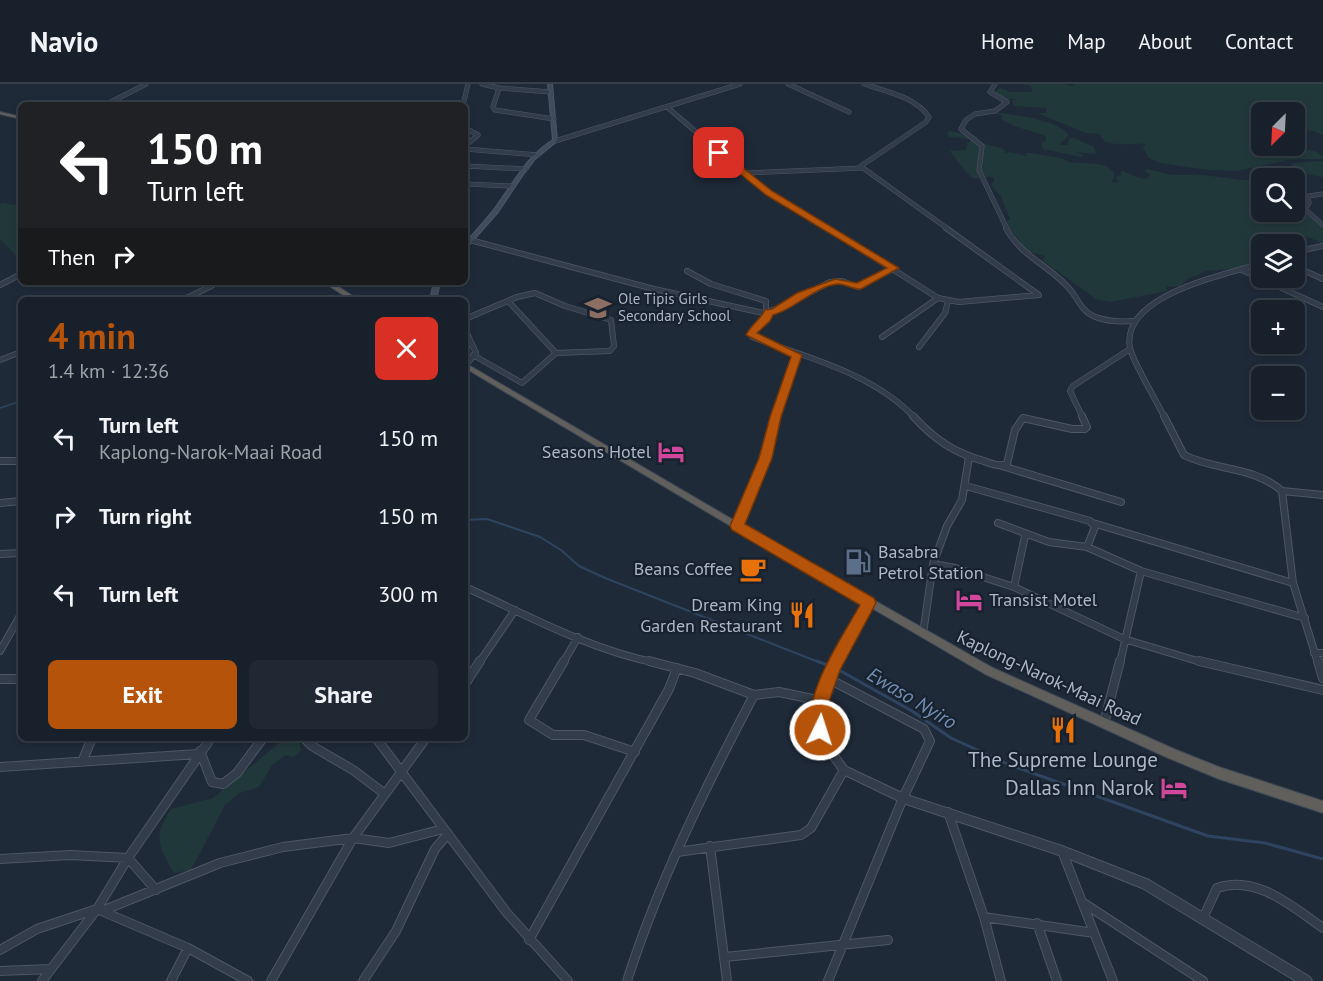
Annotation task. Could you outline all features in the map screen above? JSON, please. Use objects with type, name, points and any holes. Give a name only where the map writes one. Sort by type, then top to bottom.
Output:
[{"type":"highway","points":[[0,113],[18,117]]},
{"type":"highway","points":[[331,285],[351,297]]},
{"type":"highway","name":"Kaplong-Narok-Maai Road","points":[[468,367],[869,603],[1028,690],[1219,773],[1323,807]]},
{"type":"main road","points":[[468,242],[504,199],[511,186],[538,155],[555,141],[550,84]]},
{"type":"street","points":[[111,102],[146,84]]},
{"type":"street","points":[[464,102],[468,84]]},
{"type":"street","points":[[482,84],[498,88],[551,92]]},
{"type":"street","points":[[517,84],[518,90]]},
{"type":"street","points":[[555,141],[740,84]]},
{"type":"street","points":[[788,84],[849,112]]},
{"type":"street","points":[[863,168],[861,166],[912,133],[929,117],[927,112],[909,101],[864,84]]},
{"type":"street","points":[[995,84],[990,92],[1007,102],[995,111],[975,114],[966,120],[961,129],[982,146],[979,170],[1008,232],[1022,250],[1068,286],[1074,298],[1091,315],[1114,322],[1134,321]]},
{"type":"street","points":[[498,88],[495,111],[554,118]]},
{"type":"street","points":[[667,107],[744,174],[798,211],[894,268],[938,298],[948,301],[1038,296],[1040,294],[863,168],[779,170],[744,174]]},
{"type":"street","points":[[468,130],[478,135],[468,144]]},
{"type":"street","points":[[468,147],[538,155]]},
{"type":"street","points":[[468,166],[526,169]]},
{"type":"street","points":[[468,184],[511,186]]},
{"type":"street","points":[[1323,194],[1308,196],[1309,203],[1305,209],[1323,225]]},
{"type":"street","points":[[470,240],[654,289],[768,313],[776,311],[801,295],[833,282],[841,281],[858,287],[894,268]]},
{"type":"street","points":[[1305,250],[1323,246]]},
{"type":"street","points":[[1251,267],[1202,281],[1161,297],[1134,321],[1130,349],[1182,453],[1198,461],[1260,475],[1271,480],[1282,491],[1293,583],[1323,678]]},
{"type":"street","points":[[1242,270],[1323,307]]},
{"type":"street","points":[[687,271],[711,284],[764,300],[768,313],[766,319],[754,328],[753,337],[874,384],[902,404],[925,429],[946,447],[969,457],[1121,502]]},
{"type":"street","points":[[1305,271],[1323,279]]},
{"type":"street","points":[[0,285],[18,276]]},
{"type":"street","points":[[189,297],[213,285]]},
{"type":"street","points":[[468,318],[535,293],[565,306],[611,320],[614,346],[610,351],[556,353],[522,383],[473,355]]},
{"type":"street","points":[[882,337],[938,298]]},
{"type":"street","points":[[919,347],[945,313],[948,301]]},
{"type":"street","points":[[508,302],[556,353]]},
{"type":"street","points":[[468,336],[476,353],[468,363]]},
{"type":"street","points":[[1001,466],[1007,464],[1015,430],[1023,418],[1072,429],[1085,429],[1087,427],[1070,391],[1073,386],[1130,349]]},
{"type":"street","points":[[0,360],[18,353]]},
{"type":"street","points":[[737,526],[766,458],[776,417],[797,355]]},
{"type":"street","points":[[923,634],[933,564],[940,542],[959,508],[966,486],[969,457]]},
{"type":"street","points":[[0,461],[18,461]]},
{"type":"street","points":[[966,486],[1293,583]]},
{"type":"street","points":[[1282,491],[1323,495]]},
{"type":"street","points":[[0,503],[18,501]]},
{"type":"street","points":[[1087,548],[1094,534],[1093,523]]},
{"type":"street","points":[[998,524],[1025,536],[1063,546],[1087,548],[1141,571],[1305,618]]},
{"type":"street","points":[[1014,586],[1025,536]]},
{"type":"street","points":[[0,554],[18,553]]},
{"type":"street","points":[[933,564],[955,568],[1014,586],[1124,639],[1215,666],[1323,690]]},
{"type":"street","points":[[1104,723],[1112,700],[1141,571]]},
{"type":"street","points":[[468,588],[626,657],[731,685],[754,695],[768,691],[787,692],[822,701]]},
{"type":"street","points":[[869,603],[841,650],[829,679],[819,714],[822,740],[844,770],[903,798],[1062,850],[1145,884],[1306,981]]},
{"type":"street","points":[[468,680],[515,610]]},
{"type":"street","points":[[0,651],[18,619]]},
{"type":"street","points":[[578,637],[529,720],[554,735],[584,735],[635,752]]},
{"type":"street","points":[[1314,653],[1323,653]]},
{"type":"street","points":[[529,940],[635,752],[669,689],[677,669]]},
{"type":"street","points":[[0,679],[18,679]]},
{"type":"street","points":[[828,981],[903,798],[930,741],[929,735],[905,718],[829,679]]},
{"type":"street","points":[[627,981],[638,944],[677,852],[754,695]]},
{"type":"street","points":[[82,762],[91,741]]},
{"type":"street","points":[[42,981],[100,910],[128,858],[209,741]]},
{"type":"street","points":[[199,753],[212,782],[223,784],[237,773],[260,741]]},
{"type":"street","points":[[307,741],[353,770],[385,794]]},
{"type":"street","points":[[378,741],[529,940],[568,981]]},
{"type":"street","points":[[272,981],[353,838],[424,741]]},
{"type":"street","points":[[0,767],[199,753]]},
{"type":"street","points":[[677,852],[801,835],[811,828],[844,770]]},
{"type":"street","points":[[948,812],[984,917],[1001,981]]},
{"type":"street","points":[[0,950],[37,929],[156,890],[220,863],[283,847],[353,838],[389,843],[445,832]]},
{"type":"street","points":[[363,981],[396,931],[445,832]]},
{"type":"street","points":[[710,846],[725,957],[726,981]]},
{"type":"street","points":[[1062,850],[1113,981]]},
{"type":"street","points":[[0,859],[70,855],[128,858],[156,890]]},
{"type":"street","points":[[1203,918],[1217,888],[1237,881],[1263,890],[1323,928]]},
{"type":"street","points":[[1082,902],[1203,981]]},
{"type":"street","points":[[100,910],[188,948],[248,981]]},
{"type":"street","points":[[984,917],[1094,933]]},
{"type":"street","points":[[1037,923],[1057,981]]},
{"type":"street","points":[[725,957],[888,940]]},
{"type":"street","points":[[171,981],[188,948]]},
{"type":"street","points":[[0,971],[51,969]]},
{"type":"green space","points":[[1019,84],[1072,86],[1075,84],[1323,84],[1323,135],[1305,130],[1305,102],[1251,102],[1251,156],[1305,156],[1305,149],[1314,151],[1323,156],[1323,159],[1292,159],[1237,171],[1208,170],[1161,163],[1149,158],[1143,148],[1145,144],[1105,142],[1099,134],[1086,133],[1037,113],[1047,113],[1046,108],[1014,106],[1012,100],[1020,99],[1006,99],[993,93],[1000,88],[1010,92],[1032,92],[1031,86]]},
{"type":"green space","points":[[994,112],[1045,121],[1055,125],[1069,135],[1059,145],[1068,145],[1069,139],[1074,138],[1094,147],[1096,154],[1075,152],[1084,155],[1081,157],[1043,149],[1041,144],[1046,140],[1046,136],[1011,125],[1001,119],[1003,116]]},
{"type":"green space","points":[[949,131],[976,136],[985,144],[1005,150],[1004,153],[1027,156],[1026,153],[1030,153],[1061,158],[1069,162],[1106,166],[1114,172],[1114,178],[1111,181],[1113,183],[1119,182],[1116,177],[1121,175],[1121,171],[1147,179],[1150,175],[1144,170],[1147,169],[1172,175],[1204,175],[1251,180],[1251,222],[1305,222],[1305,213],[1323,225],[1323,243],[1305,236],[1305,234],[1251,234],[1251,264],[1240,268],[1206,271],[1188,279],[1180,286],[1166,287],[1167,291],[1110,302],[1096,299],[1042,260],[1046,256],[1027,252],[1006,222],[1010,219],[1001,197],[991,185],[995,180],[993,177],[978,179],[971,177],[950,151],[966,150],[968,144],[966,143],[970,142],[970,139],[949,137],[947,133]]},
{"type":"green space","points":[[1323,161],[1323,177],[1305,174],[1305,168],[1290,168],[1294,163]]},
{"type":"green space","points":[[0,204],[18,204],[18,258],[0,239]]},
{"type":"green space","points":[[281,741],[299,741],[301,750],[294,757],[285,755],[272,765],[259,787],[239,793],[225,805],[191,870],[174,873],[161,848],[160,834],[165,819],[171,809],[213,798]]},
{"type":"waterway","name":"Ewaso Nyiro","points":[[0,408],[18,402]]},
{"type":"waterway","name":"Ewaso Nyiro","points":[[468,520],[487,519],[540,537],[561,550],[579,566],[605,578],[821,663]]},
{"type":"waterway","name":"Ewaso Nyiro","points":[[817,661],[832,667]]},
{"type":"waterway","name":"Ewaso Nyiro","points":[[837,669],[912,711],[951,738],[1010,765],[1208,836],[1265,843],[1323,859]]},
{"type":"place","name":"Ole Tipis Girls Secondary School","points":[[598,308]]},
{"type":"place","name":"Seasons Hotel","points":[[671,452]]},
{"type":"place","name":"Basabra Petrol Station","points":[[858,562]]},
{"type":"place","name":"Beans Coffee","points":[[753,569]]},
{"type":"place","name":"Transist Motel","points":[[969,600]]},
{"type":"place","name":"Dream King Garden Restaurant","points":[[802,615]]},
{"type":"place","name":"The Supreme Lounge","points":[[1063,730]]},
{"type":"place","name":"Dallas Inn Narok","points":[[1174,788]]},
{"type":"route","points":[[719,153],[769,193],[894,268],[858,287],[838,281],[801,295],[773,313],[768,313],[766,319],[754,328],[751,335],[760,341],[797,355],[776,417],[766,458],[737,526],[869,603],[833,668],[819,707],[820,730]]}]
